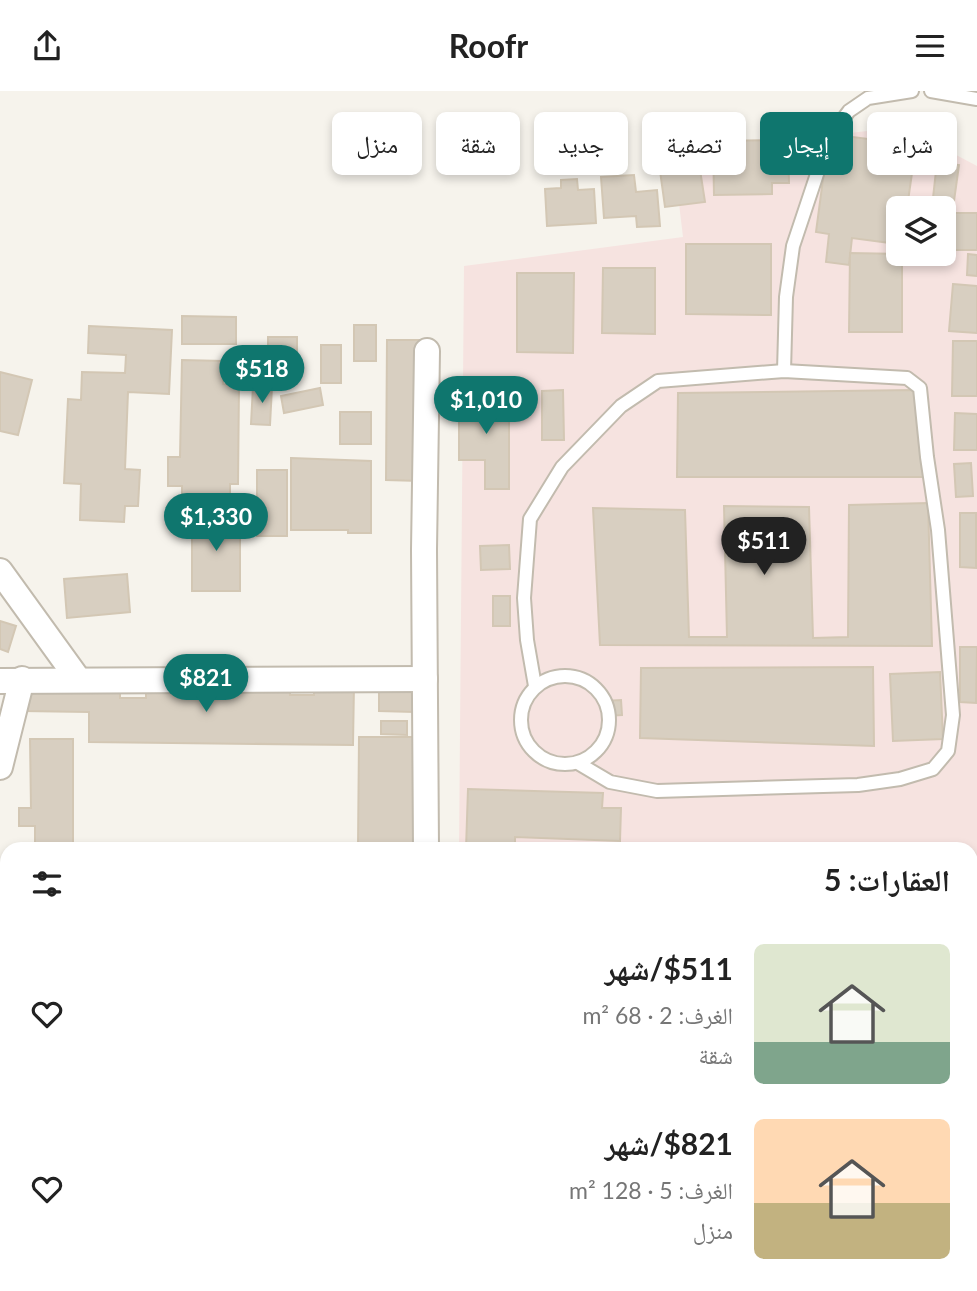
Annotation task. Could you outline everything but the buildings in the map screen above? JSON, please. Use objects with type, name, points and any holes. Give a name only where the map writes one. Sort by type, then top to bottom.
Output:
[{"type":"street","points":[[426,842],[424,550],[427,351]]},
{"type":"street","points":[[0,571],[78,679]]},
{"type":"street","points":[[0,767],[11,680],[425,679]]},
{"type":"lane","points":[[784,371],[786,297],[793,246],[825,150],[849,111],[868,98],[912,91]]},
{"type":"lane","points":[[931,91],[977,99]]},
{"type":"lane","points":[[535,686],[527,640],[524,599],[530,519],[562,467],[621,406],[658,381],[784,371],[907,378],[920,388],[938,530],[953,715],[948,751],[933,769],[900,779],[858,785],[657,791],[610,782],[578,764]]},
{"type":"lane","points":[[559,675],[586,680],[596,687],[608,705],[611,723],[605,743],[596,753],[578,764],[549,762],[533,751],[524,739],[520,723],[526,698],[535,686],[559,675]]},
{"type":"shaded area","points":[[867,131],[867,175],[957,175],[957,155],[977,166],[977,842],[459,842],[464,266],[683,237],[676,175],[746,175],[746,145],[760,143],[760,175],[853,175],[853,133]]}]
